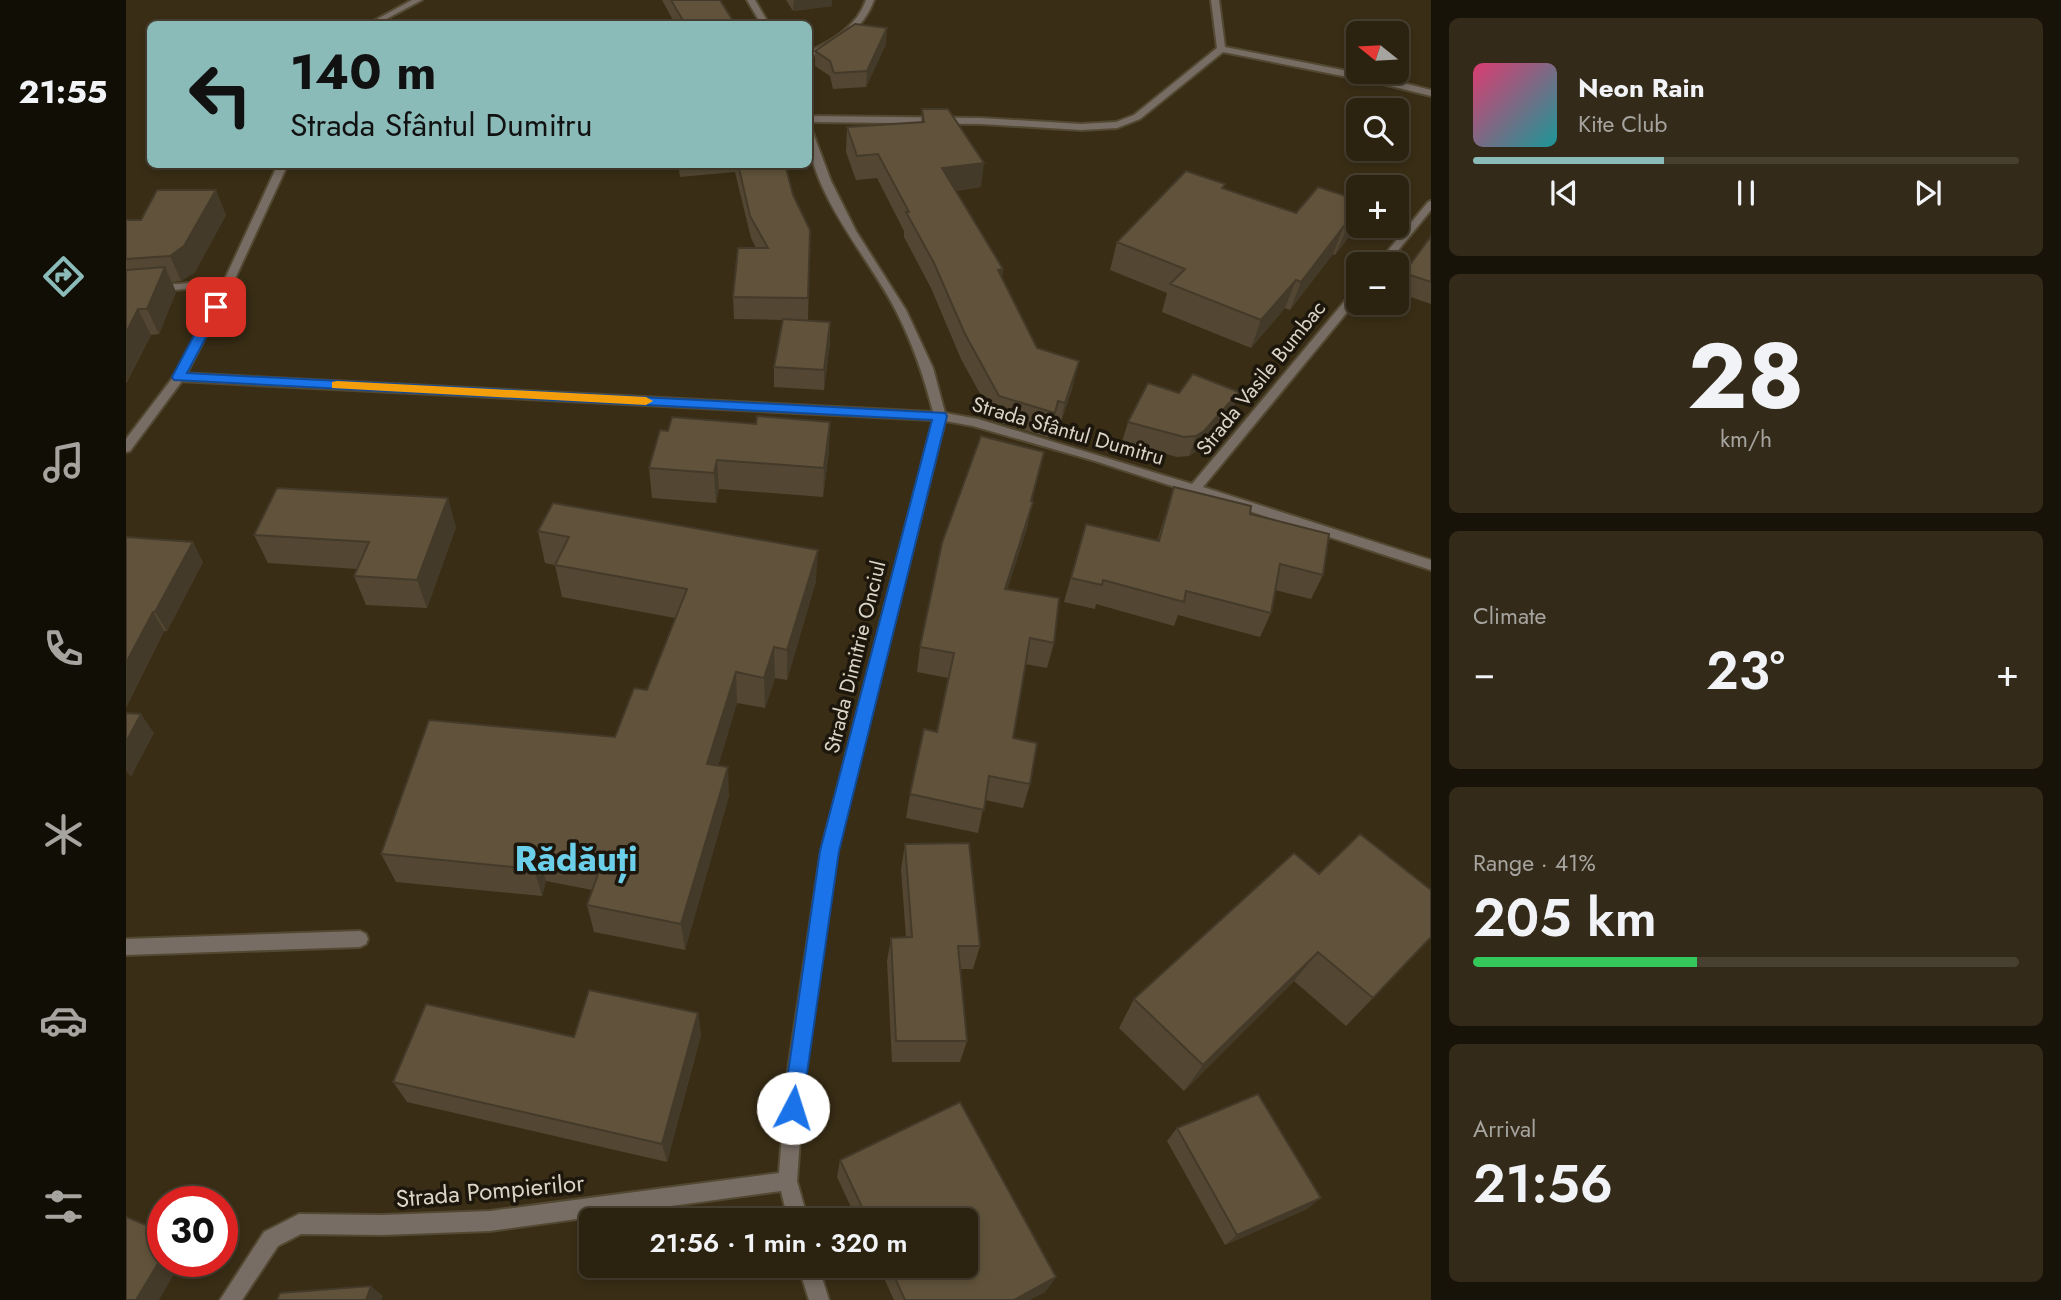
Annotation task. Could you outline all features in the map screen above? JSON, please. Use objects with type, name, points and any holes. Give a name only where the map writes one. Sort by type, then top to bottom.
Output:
[{"type":"street","points":[[378,21],[418,0]]},
{"type":"street","points":[[751,0],[763,21]]},
{"type":"street","points":[[812,53],[841,37],[868,9],[870,0]]},
{"type":"street","points":[[1215,0],[1221,48]]},
{"type":"street","points":[[1221,48],[1431,93]]},
{"type":"street","points":[[812,119],[981,121],[1081,127],[1117,125],[1137,117],[1221,48]]},
{"type":"street","points":[[812,143],[850,231],[901,310],[922,356],[940,416]]},
{"type":"street","points":[[126,449],[179,377],[228,283],[281,168]]},
{"type":"street","points":[[1392,252],[1431,204]]},
{"type":"street","points":[[126,291],[228,283]]},
{"type":"street","name":"Strada Vasile Bumbac","points":[[1195,489],[1346,307]]},
{"type":"street","name":"Strada Sfântul Dumitru","points":[[179,377],[940,416],[974,422],[1195,489],[1431,565]]},
{"type":"street","name":"Strada Dimitrie Onciul","points":[[795,1208],[789,1181],[795,1083],[830,851],[940,416]]},
{"type":"street","points":[[126,947],[360,939]]},
{"type":"street","name":"Strada Pompierilor","points":[[230,1300],[271,1239],[299,1224],[382,1225],[489,1220],[789,1181]]},
{"type":"street","points":[[812,1278],[820,1300]]},
{"type":"building","points":[[671,0],[720,0],[733,21],[683,21]]},
{"type":"building","points":[[855,24],[887,28],[867,71],[834,73],[830,61],[815,51]]},
{"type":"building","points":[[922,109],[948,109],[984,163],[942,168],[1003,269],[998,270],[1037,348],[1079,361],[1065,403],[1058,401],[1055,413],[999,396],[965,334],[934,263],[878,154],[857,156],[847,127],[924,122]]},
{"type":"building","points":[[739,168],[786,168],[793,195],[810,230],[808,298],[733,297],[738,248],[768,248],[750,216]]},
{"type":"building","points":[[1186,171],[1225,184],[1222,188],[1296,213],[1318,187],[1346,196],[1346,227],[1301,282],[1296,280],[1261,320],[1170,284],[1185,269],[1117,242]]},
{"type":"building","points":[[157,190],[216,190],[184,246],[170,256],[126,259],[126,220],[141,220]]},
{"type":"building","points":[[1431,236],[1431,282],[1409,275],[1409,266]]},
{"type":"building","points":[[165,267],[147,309],[138,309],[126,333],[126,270]]},
{"type":"building","points":[[783,319],[830,322],[824,370],[774,367]]},
{"type":"building","points":[[1193,374],[1239,392],[1204,431],[1196,436],[1184,437],[1128,422],[1148,383],[1179,393]]},
{"type":"building","points":[[757,416],[830,422],[824,468],[717,460],[714,473],[649,468],[660,430],[668,431],[672,417],[756,424]]},
{"type":"building","points":[[981,436],[1044,452],[1031,501],[1033,502],[1005,589],[1059,598],[1054,643],[1030,638],[1013,738],[1037,743],[1030,784],[989,776],[984,810],[910,794],[924,729],[937,732],[954,653],[920,647],[942,543]]},
{"type":"building","points":[[1174,487],[1251,506],[1250,514],[1329,534],[1323,575],[1280,564],[1271,613],[1186,591],[1184,602],[1103,580],[1102,585],[1071,578],[1086,524],[1159,541]]},
{"type":"building","points":[[277,488],[448,498],[417,580],[354,576],[369,542],[254,535]]},
{"type":"building","points":[[553,503],[818,550],[787,650],[774,647],[764,678],[736,672],[707,764],[728,767],[681,924],[587,905],[601,866],[538,853],[534,869],[381,854],[429,720],[615,737],[634,688],[647,690],[687,589],[555,565],[569,537],[538,531]]},
{"type":"building","points":[[126,537],[193,542],[126,663]]},
{"type":"building","points":[[126,713],[141,714],[126,742]]},
{"type":"building","points":[[1360,834],[1431,890],[1431,937],[1373,998],[1318,952],[1203,1065],[1134,999],[1294,853],[1319,874]]},
{"type":"building","points":[[969,843],[980,946],[958,946],[967,1041],[896,1041],[891,938],[912,937],[905,844]]},
{"type":"building","points":[[589,990],[698,1013],[662,1144],[393,1082],[426,1004],[574,1037]]},
{"type":"building","points":[[1258,1094],[1321,1198],[1237,1235],[1177,1128]]},
{"type":"building","points":[[960,1102],[1056,1277],[1014,1300],[905,1300],[895,1278],[978,1278],[978,1208],[862,1208],[840,1160]]},
{"type":"building","points":[[126,1217],[147,1226],[147,1277],[150,1277],[136,1300],[126,1300]]},
{"type":"building","points":[[371,1286],[366,1300],[277,1300],[280,1293]]},
{"type":"slow traffic","points":[[337,385],[646,401]]},
{"type":"district","name":"Rădăuți","points":[[576,859]]},
{"type":"route","points":[[216,307],[179,377],[940,416],[830,851],[793,1108]]}]
